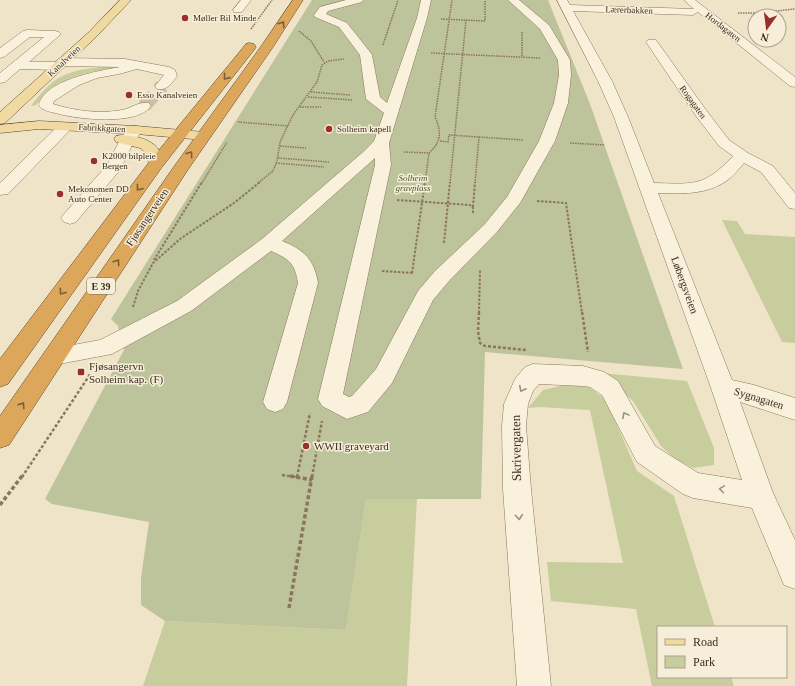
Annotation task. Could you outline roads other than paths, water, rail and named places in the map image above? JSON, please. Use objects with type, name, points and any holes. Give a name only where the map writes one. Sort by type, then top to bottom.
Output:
[{"type":"highway","name":"Fjøsangerveien","points":[[0,437],[170,184],[298,0]]},
{"type":"highway","name":"Fjøsangerveien","points":[[0,377],[156,164],[255,40]]},
{"type":"main road","name":"Kanalveien","points":[[0,120],[93,34],[126,0]]},
{"type":"main road","name":"Fabrikkgaten","points":[[0,130],[21,135],[61,131],[132,135],[180,134],[204,136]]},
{"type":"main road","name":"Fabrikkgaten","points":[[132,135],[148,145],[156,155],[156,164]]},
{"type":"street","points":[[238,10],[246,0]]},
{"type":"street","points":[[358,0],[324,9],[319,14],[343,24],[366,56],[373,98],[392,113]]},
{"type":"street","points":[[426,0],[422,18],[381,143],[383,166],[330,399],[347,408],[360,405],[384,376],[425,296],[442,276],[490,229],[514,199],[547,142],[561,103],[566,75],[564,60],[545,27],[513,0]]},
{"type":"street","name":"Hordagaten","points":[[689,0],[698,12],[795,84]]},
{"type":"street","name":"Lærerbakken","points":[[564,4],[698,12]]},
{"type":"street","name":"Løbergsveien","points":[[564,4],[605,81],[622,117],[723,388],[761,496],[795,574]]},
{"type":"street","points":[[0,54],[27,33],[55,34],[0,79]]},
{"type":"street","name":"Rogagaten","points":[[652,42],[701,113],[724,143],[742,156],[767,169],[795,204]]},
{"type":"street","points":[[18,65],[135,65],[165,70],[170,73],[171,76],[162,86]]},
{"type":"street","points":[[135,65],[121,70],[92,75],[70,84],[47,100],[46,106],[70,114],[105,115],[139,110],[144,106]]},
{"type":"street","points":[[0,190],[2,190],[61,131]]},
{"type":"street","points":[[70,218],[114,168],[132,135]]},
{"type":"street","points":[[54,356],[104,348],[184,306],[269,243],[335,186],[381,143]]},
{"type":"street","points":[[649,188],[680,188],[711,184],[725,174],[742,156]]},
{"type":"street","points":[[269,243],[289,251],[301,259],[307,271],[308,283],[275,402]]},
{"type":"street","name":"Skrivergaten","points":[[534,686],[517,489],[514,426],[516,404],[523,386],[534,374],[583,376],[596,379],[610,388],[646,454],[693,485],[761,496]]},
{"type":"street","name":"Sygnagaten","points":[[723,388],[754,395],[795,409]]},
{"type":"tunnel","points":[[144,106],[162,86]]},
{"type":"place","name":"Møller Bil Minde","points":[[185,18]]},
{"type":"place","name":"Esso Kanalveien","points":[[129,95]]},
{"type":"place","name":"Solheim kapell","points":[[329,129]]},
{"type":"place","name":"K2000 bilpleie Bergen","points":[[94,161]]},
{"type":"place","name":"Mekonomen DD Auto Center","points":[[60,194]]},
{"type":"place","name":"Fjøsangervn Solheim kap. (F)","points":[[81,372]]},
{"type":"place","name":"WWII graveyard","points":[[306,446]]},
{"type":"park label","name":"Solheim gravplass","points":[[413,184]]}]
